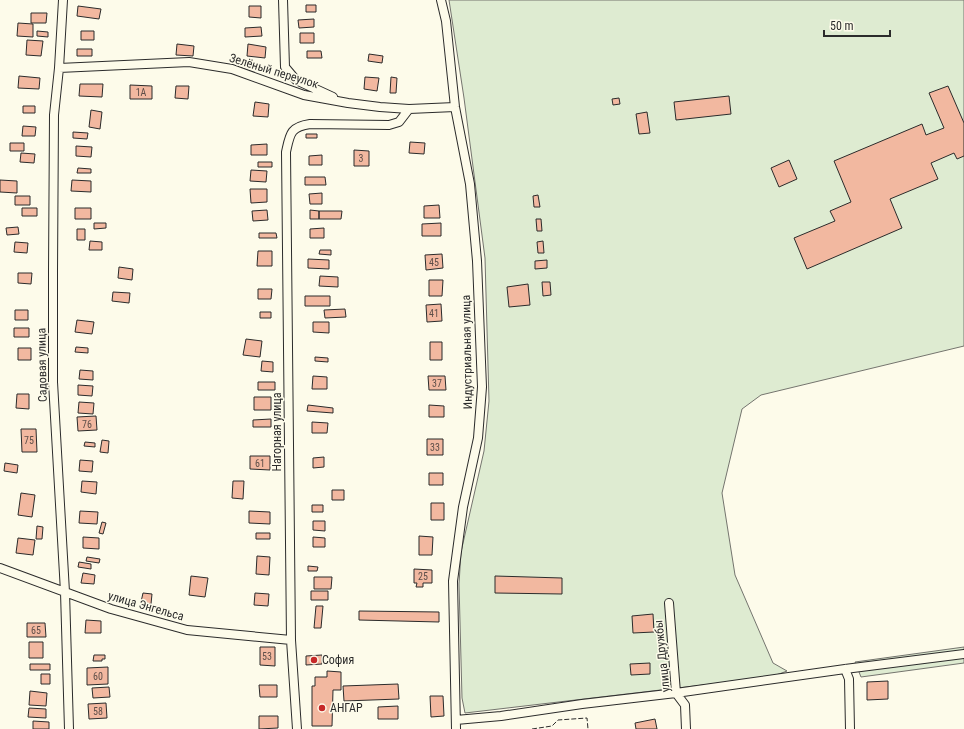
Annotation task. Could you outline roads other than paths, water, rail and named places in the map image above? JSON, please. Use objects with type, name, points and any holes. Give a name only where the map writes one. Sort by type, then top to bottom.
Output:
[{"type":"street","name":"Садовая улица","points":[[63,0],[59,68],[54,115],[52,272],[53,374],[66,592],[69,729]]},
{"type":"street","points":[[283,0],[286,68],[296,80],[348,103]]},
{"type":"street","name":"Индустриальная улица","points":[[441,0],[446,21],[455,107],[470,184],[477,254],[482,387],[478,438],[463,507],[453,581],[456,729]]},
{"type":"street","name":"Зелёный переулок","points":[[59,68],[189,62],[232,69],[304,95],[348,103],[380,107],[455,107]]},
{"type":"street","name":"Нагорная улица","points":[[297,729],[291,640],[286,152],[290,135],[298,126],[310,124],[389,125],[399,122],[409,108]]},
{"type":"street","name":"улица Энгельса","points":[[0,568],[111,609],[187,630],[291,640]]},
{"type":"street","name":"улица Дружбы","points":[[669,603],[676,693],[685,705],[686,729]]},
{"type":"street","points":[[456,720],[501,716],[964,654]]},
{"type":"street","points":[[845,669],[849,679],[850,729]]},
{"type":"place","name":"София","points":[[314,660]]},
{"type":"place","name":"АНГАР","points":[[322,708]]}]
